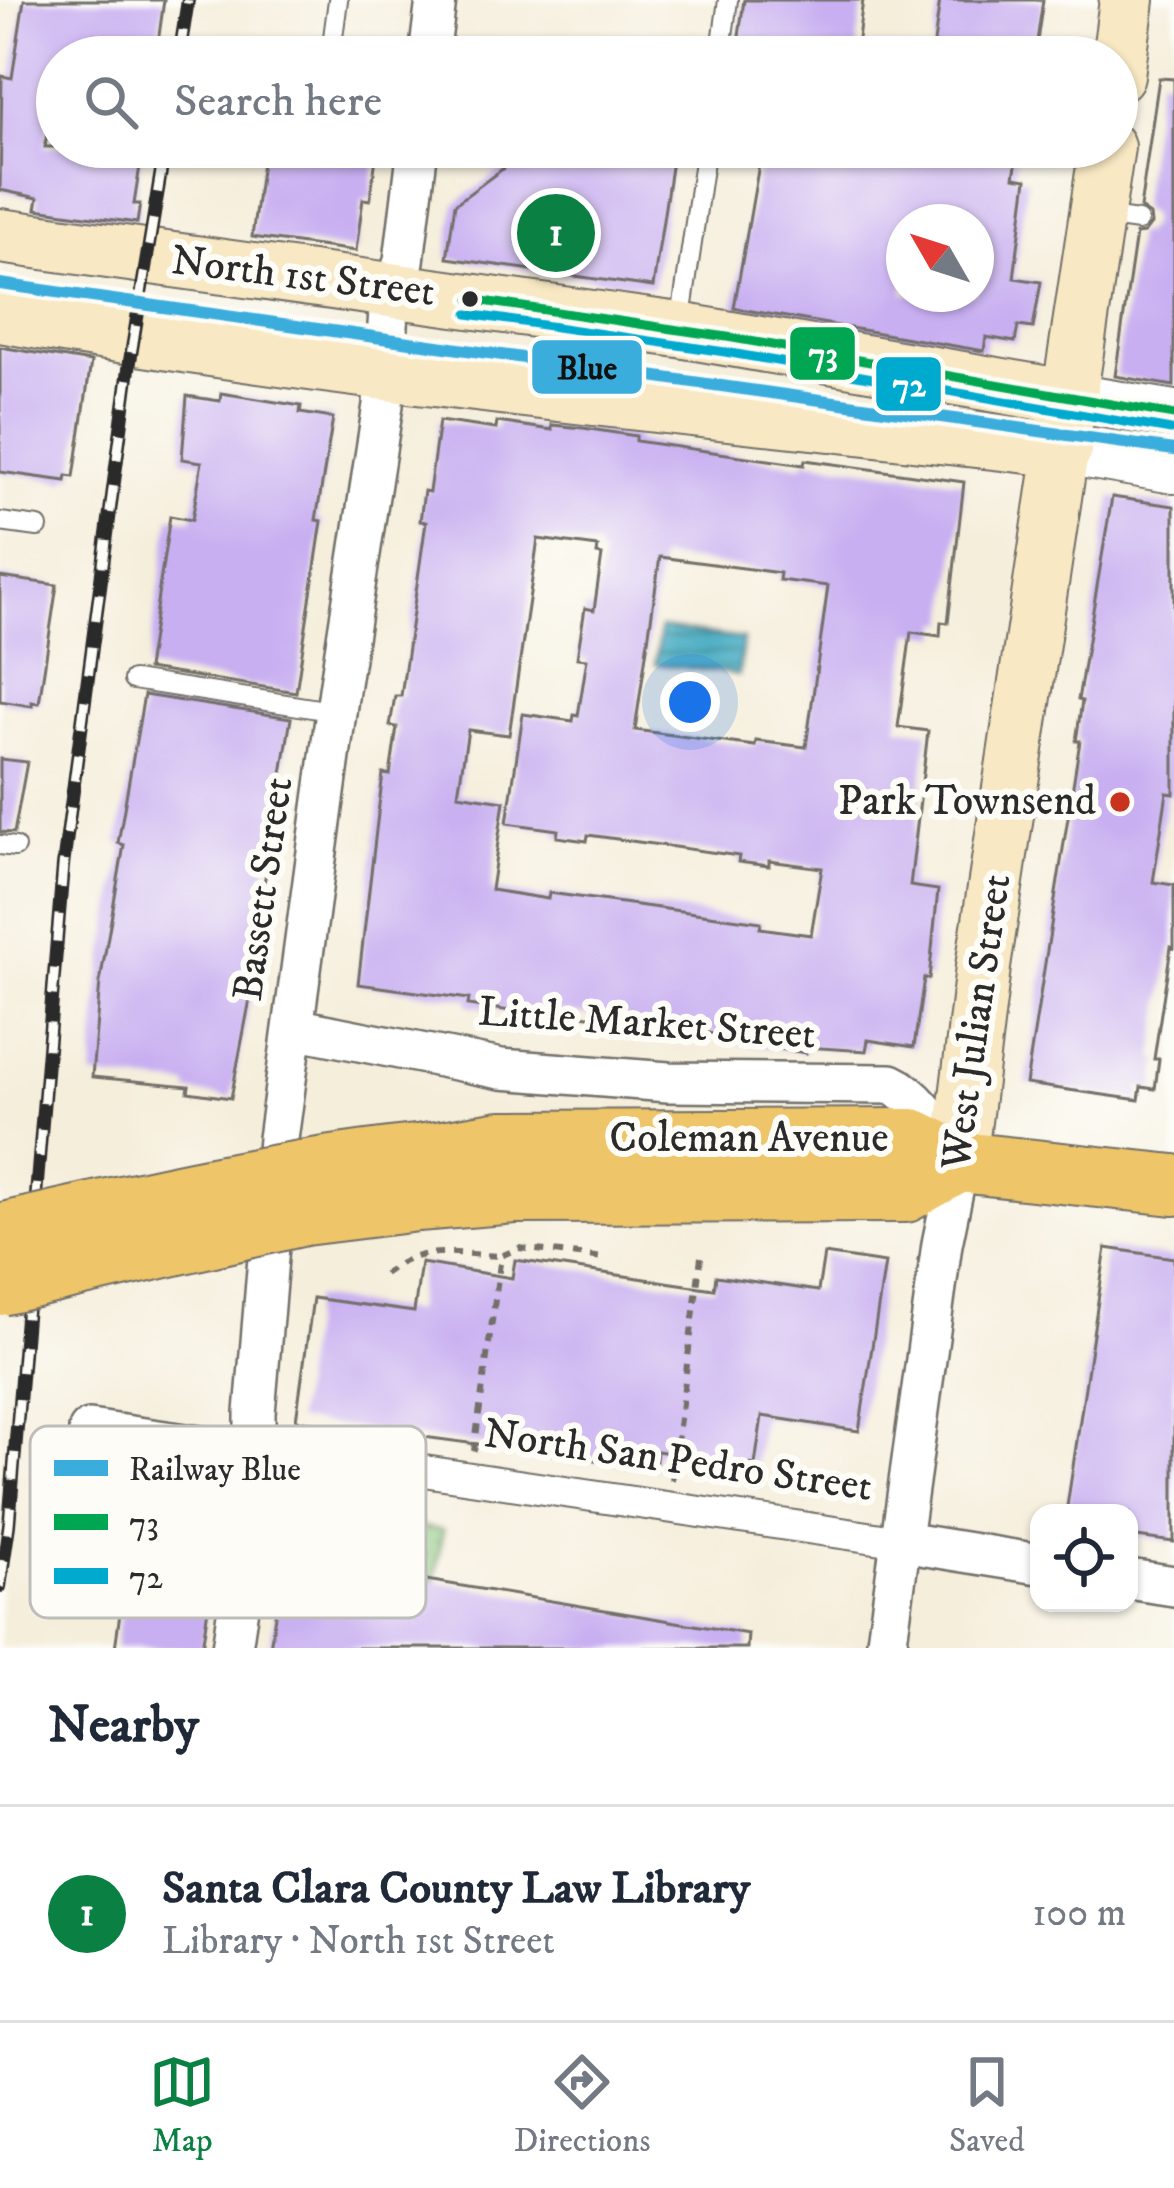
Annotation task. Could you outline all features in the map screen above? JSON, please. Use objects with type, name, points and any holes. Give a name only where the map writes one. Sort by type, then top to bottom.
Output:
[{"type":"main road","points":[[1122,36],[1127,0]]},
{"type":"main road","name":"West Julian Street","points":[[959,1162],[983,967],[1072,398],[1118,218],[1110,168]]},
{"type":"main road","name":"North 1st Street","points":[[0,236],[392,300],[679,330],[1072,398]]},
{"type":"main road","name":"North 1st Street","points":[[0,315],[134,339],[383,362],[1064,450]]},
{"type":"main road","name":"Coleman Avenue","points":[[0,1285],[304,1215],[421,1177],[501,1141],[912,1139],[959,1162],[1174,1185]]},
{"type":"main road","name":"Coleman Avenue","points":[[0,1234],[188,1190],[313,1167],[421,1177]]},
{"type":"street","points":[[432,36],[436,0]]},
{"type":"street","name":"Bassett Street","points":[[255,1426],[278,1139],[382,405],[383,362],[392,300],[404,261],[415,168]]},
{"type":"street","name":"North 1st Street","points":[[1072,398],[1174,415]]},
{"type":"street","name":"North 1st Street","points":[[1064,450],[1174,469]]},
{"type":"street","name":"Little Market Street","points":[[294,1028],[501,1069],[668,1082],[891,1084],[917,1103],[959,1162]]},
{"type":"street","name":"West Julian Street","points":[[886,1648],[942,1244],[959,1162]]},
{"type":"street","name":"North San Pedro Street","points":[[426,1471],[1030,1563]]},
{"type":"street","points":[[1138,1580],[1174,1586]]},
{"type":"street","name":"Bassett Street","points":[[232,1648],[236,1618]]},
{"type":"lane","points":[[333,36],[338,0]]},
{"type":"lane","points":[[723,36],[728,0]]},
{"type":"lane","points":[[679,330],[703,168]]},
{"type":"lane","points":[[0,521],[38,527]]},
{"type":"lane","points":[[134,680],[337,712]]},
{"type":"path","points":[[383,1274],[406,1257],[429,1253],[501,1256],[519,1248],[604,1258]]},
{"type":"path","points":[[470,1478],[501,1256]]},
{"type":"path","points":[[669,1508],[701,1257]]},
{"type":"green space","points":[[426,1528],[443,1530],[435,1580],[426,1579]]},
{"type":"water","points":[[660,628],[743,639],[739,675],[655,664]]},
{"type":"building","points":[[24,0],[164,0],[159,36],[36,36],[36,168],[140,168],[134,204],[140,204],[137,223],[36,209],[38,198],[0,190],[2,76],[12,78]]},
{"type":"building","points":[[744,0],[863,0],[858,36],[739,36]]},
{"type":"building","points":[[940,0],[1043,0],[1038,36],[935,36]]},
{"type":"building","points":[[1159,78],[1174,79],[1174,386],[1115,376],[1136,234],[1144,233],[1151,224],[1150,215],[1140,208]]},
{"type":"building","points":[[261,168],[375,168],[370,200],[363,199],[356,251],[252,237]]},
{"type":"building","points":[[504,168],[671,168],[653,287],[447,258],[455,204]]},
{"type":"building","points":[[758,168],[1016,168],[1014,177],[1027,179],[1014,278],[1041,282],[1033,328],[1018,326],[1015,342],[986,337],[984,351],[734,308]]},
{"type":"building","points":[[0,347],[91,362],[74,477],[67,476],[66,481],[0,472]]},
{"type":"building","points":[[221,393],[301,406],[300,413],[333,418],[296,692],[147,669],[170,516],[192,520],[202,462],[182,459],[187,396],[220,401]]},
{"type":"building","points":[[439,421],[496,429],[497,422],[552,430],[552,425],[583,428],[636,436],[636,441],[804,465],[805,460],[964,482],[948,623],[941,622],[940,636],[911,632],[898,727],[928,731],[910,886],[938,890],[929,979],[924,978],[914,1047],[868,1040],[866,1051],[806,1047],[806,1053],[721,1040],[722,1035],[554,1011],[553,1017],[468,1005],[469,999],[358,984],[383,774],[390,775],[397,727],[390,726],[395,696],[401,696],[426,522],[420,521],[424,491],[429,492]],"holes":[[[538,539],[598,547],[597,554],[602,555],[594,610],[585,608],[577,658],[587,659],[578,716],[573,721],[523,714],[507,823],[558,830],[557,837],[587,841],[588,835],[739,856],[738,862],[822,868],[811,935],[760,928],[761,922],[549,893],[548,899],[491,890],[504,801],[458,794],[468,730],[509,735]],[[660,557],[780,573],[779,580],[828,586],[806,747],[756,741],[755,746],[635,730]]]},
{"type":"building","name":"Park Townsend","points":[[1112,497],[1174,506],[1174,794],[1167,793],[1153,882],[1174,885],[1174,948],[1154,1059],[1159,1059],[1155,1089],[1141,1087],[1139,1100],[1026,1084],[1080,741],[1076,741],[1082,701],[1078,700]]},
{"type":"building","points":[[0,577],[57,585],[39,703],[32,702],[32,706],[0,701]]},
{"type":"building","points":[[144,695],[291,718],[276,829],[255,922],[250,968],[256,968],[231,1098],[188,1092],[189,1086],[92,1077],[100,982],[124,845],[118,843]]},
{"type":"building","points":[[0,759],[27,762],[14,833],[0,832]]},
{"type":"building","points":[[1106,1248],[1174,1258],[1174,1542],[1138,1537],[1138,1504],[1067,1504]]},
{"type":"building","points":[[824,1254],[885,1263],[859,1431],[762,1416],[755,1465],[657,1451],[655,1468],[426,1437],[426,1426],[341,1426],[296,1420],[313,1298],[414,1312],[421,1263],[512,1278],[515,1260],[714,1289],[716,1276],[818,1291]]},
{"type":"building","points":[[426,1580],[748,1634],[747,1648],[270,1648],[275,1618],[426,1618]]},
{"type":"building","points":[[119,1618],[206,1618],[202,1648],[115,1648]]},
{"type":"railway","points":[[182,36],[188,0]]},
{"type":"railway","points":[[0,1587],[63,866],[130,361],[162,168]]},
{"type":"rail line","name":"Blue","points":[[0,284],[1174,450]]},
{"type":"transit line","name":"73","points":[[470,299],[727,337],[1174,415]]},
{"type":"transit line","name":"72","points":[[468,314],[725,352],[1171,430]]},
{"type":"place","name":"Santa Clara County Law Library","points":[[556,233]]},
{"type":"place","name":"Park Townsend","points":[[1120,802]]}]
